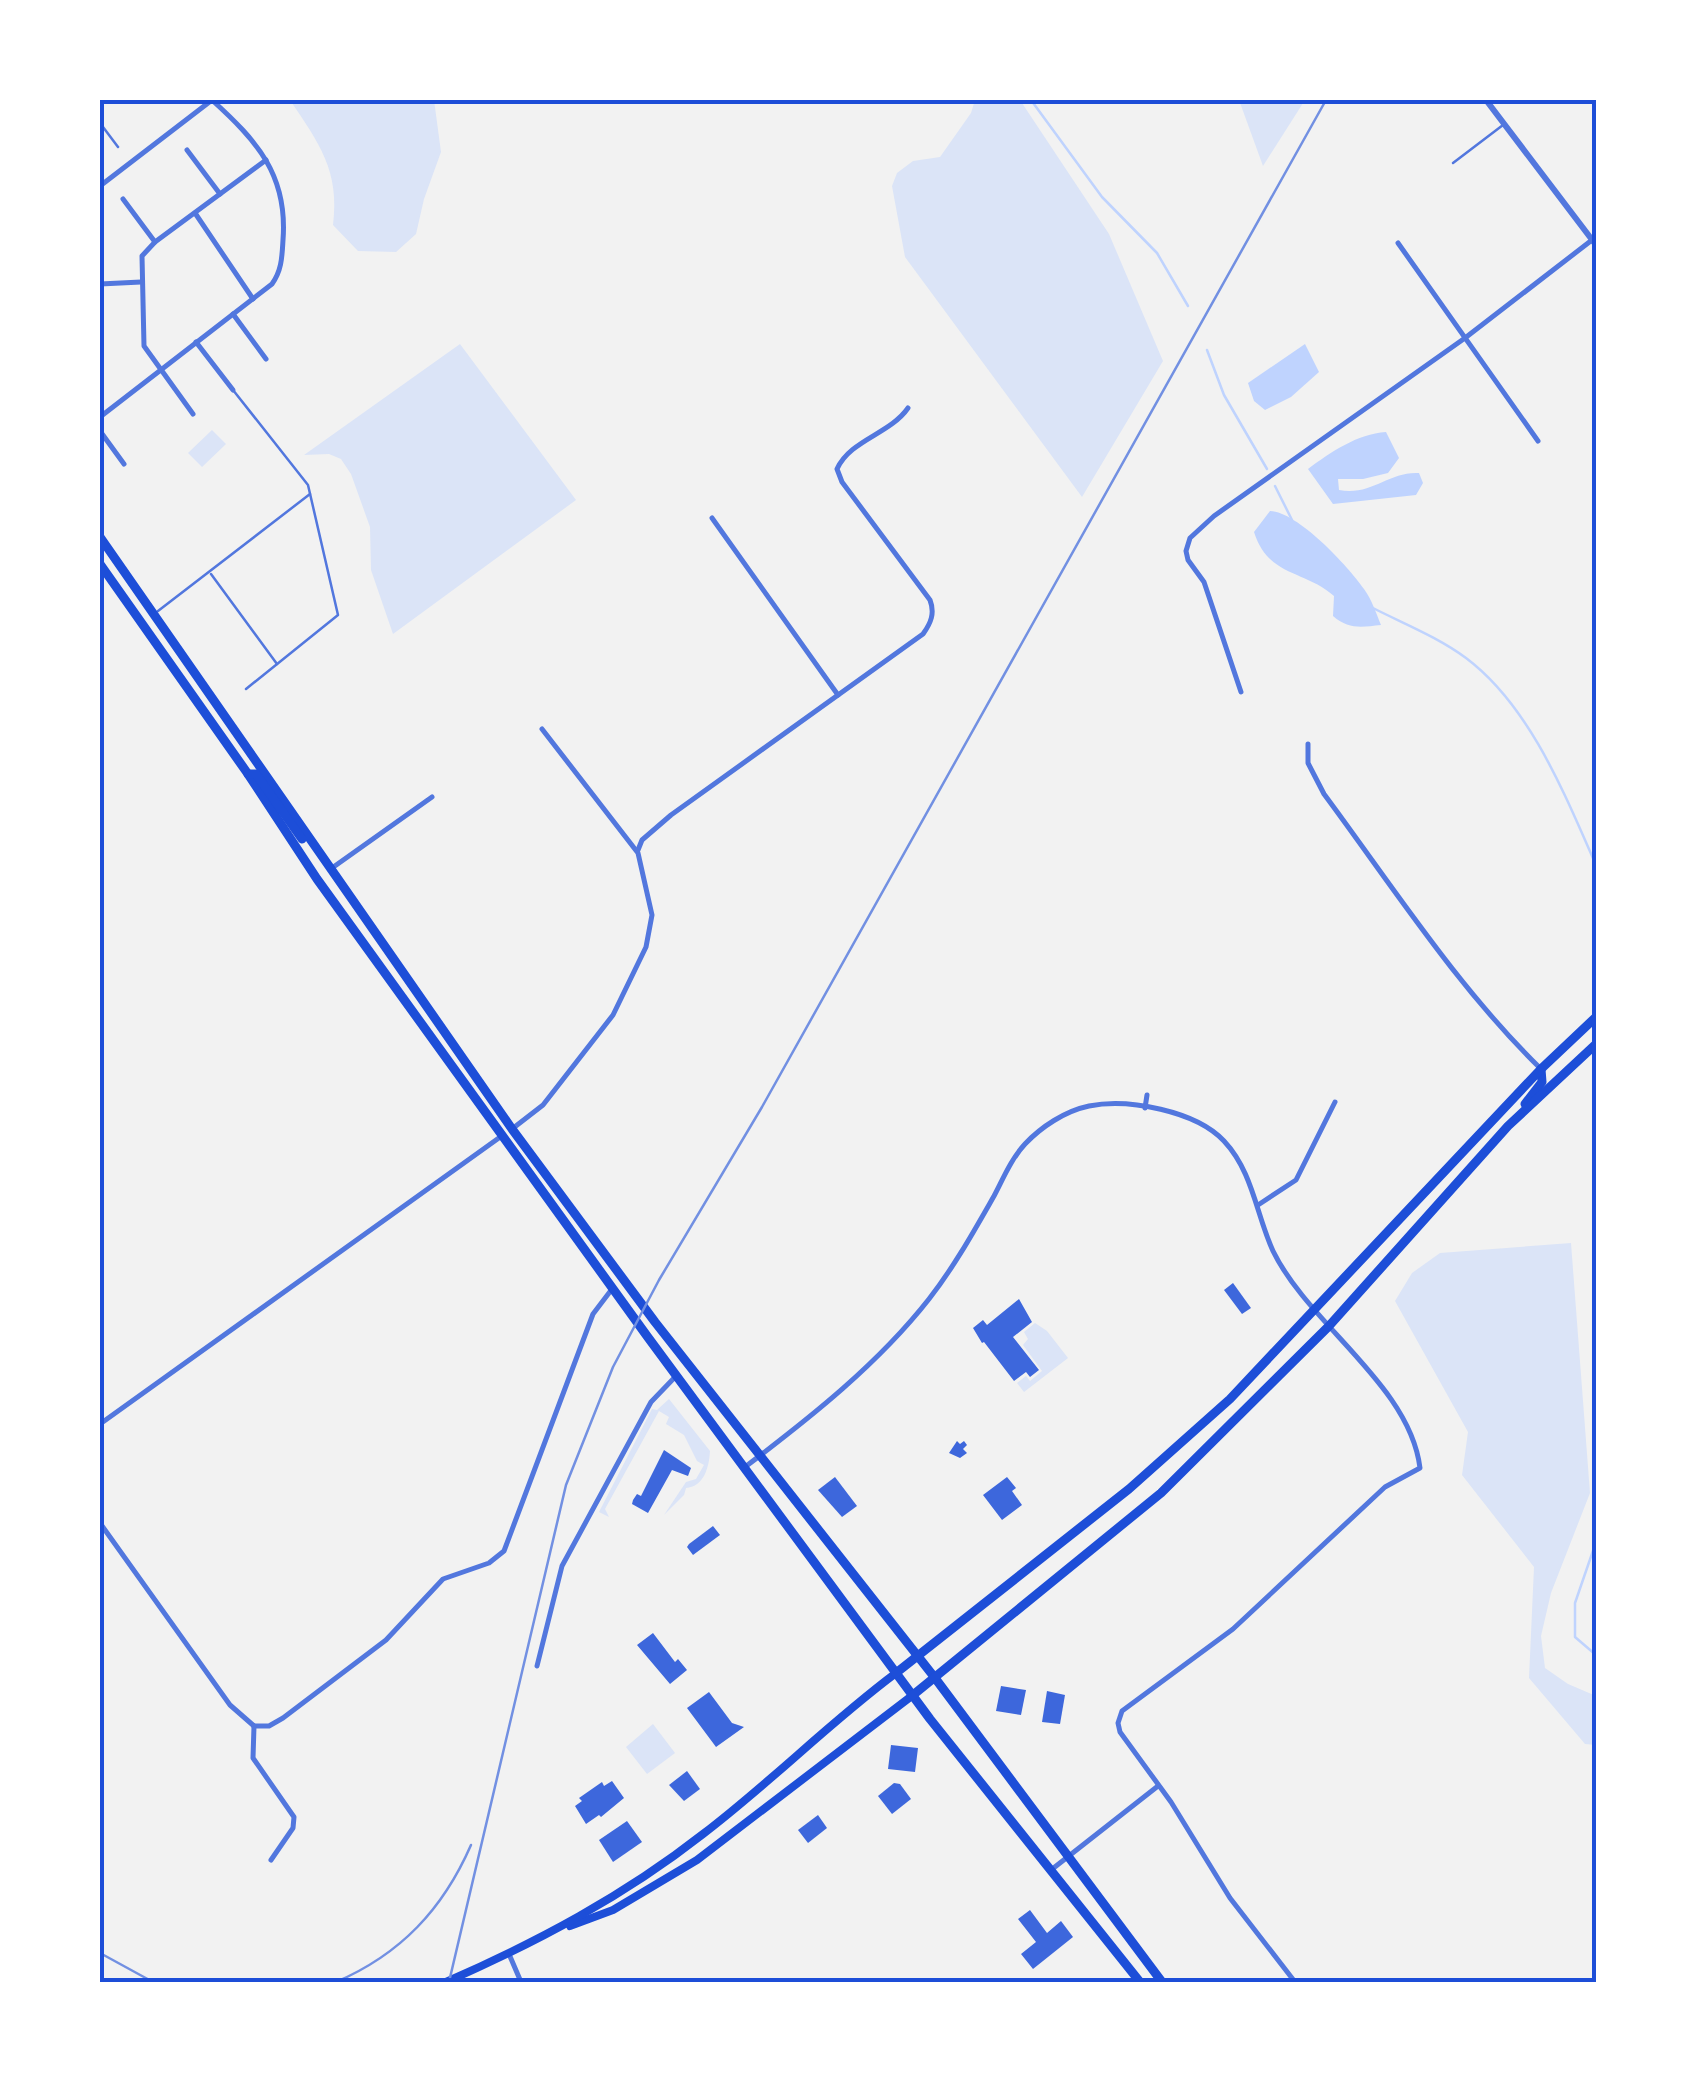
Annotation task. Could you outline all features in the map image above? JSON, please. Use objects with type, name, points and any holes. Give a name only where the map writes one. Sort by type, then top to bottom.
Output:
[{"type":"main road","points":[[100,537],[512,1129],[655,1322],[935,1678],[1162,1982]]},
{"type":"main road","points":[[100,564],[317,879],[646,1336],[896,1673],[1140,1982]]},
{"type":"main road","points":[[248,774],[256,774],[303,840],[318,854]]},
{"type":"main road","points":[[556,1931],[705,1834],[861,1699],[1189,1437],[1541,1069],[1596,1017]]},
{"type":"main road","points":[[1508,1126],[1596,1044]]},
{"type":"main road","points":[[446,1982],[556,1931],[612,1910],[697,1860],[935,1678],[1161,1494],[1329,1326],[1508,1126],[1542,1082],[1541,1069]]},
{"type":"street","points":[[100,186],[212,100],[266,160],[284,201],[281,266],[272,284],[100,417]]},
{"type":"street","points":[[1242,692],[1204,582],[1188,560],[1190,538],[1214,516],[1594,242],[1486,100]]},
{"type":"street","points":[[187,150],[220,194]]},
{"type":"street","points":[[192,414],[142,339],[142,256],[155,242],[266,160]]},
{"type":"street","points":[[122,199],[155,242]]},
{"type":"street","points":[[195,213],[253,299]]},
{"type":"street","points":[[1398,244],[1538,441]]},
{"type":"street","points":[[100,284],[141,282]]},
{"type":"street","points":[[233,314],[266,359]]},
{"type":"street","points":[[196,342],[233,390]]},
{"type":"street","points":[[638,853],[642,840],[670,815],[923,634],[932,617],[932,604],[842,482],[838,466],[847,454],[900,418],[908,408]]},
{"type":"street","points":[[100,431],[124,464]]},
{"type":"street","points":[[712,518],[838,695]]},
{"type":"street","points":[[100,1424],[512,1129],[543,1105],[584,1057],[632,981],[646,948],[652,914],[638,853],[542,729]]},
{"type":"street","points":[[1308,744],[1308,763],[1324,794],[1477,1000],[1541,1069]]},
{"type":"street","points":[[329,870],[432,798]]},
{"type":"street","points":[[1145,1108],[1147,1095]]},
{"type":"street","points":[[1258,1204],[1296,1180],[1335,1102]]},
{"type":"street","points":[[745,1466],[813,1414],[902,1331],[949,1272],[1012,1163],[1037,1133],[1067,1113],[1106,1104],[1182,1114],[1224,1141],[1246,1175],[1274,1251],[1315,1309],[1386,1394],[1410,1433],[1420,1468],[1385,1488],[1233,1629],[1122,1711],[1118,1723],[1120,1732],[1171,1802],[1230,1898],[1295,1982]]},
{"type":"street","points":[[100,1523],[230,1705],[254,1726],[268,1726],[386,1640],[442,1578],[490,1562],[507,1545],[594,1314],[612,1289]]},
{"type":"street","points":[[538,1666],[562,1566],[652,1402],[676,1376]]},
{"type":"street","points":[[254,1726],[253,1758],[294,1817],[293,1828],[271,1860]]},
{"type":"street","points":[[1051,1870],[1158,1786]]},
{"type":"street","points":[[509,1954],[521,1982]]},
{"type":"lane","points":[[100,123],[118,148]]},
{"type":"lane","points":[[1453,164],[1504,124]]},
{"type":"lane","points":[[233,390],[283,451],[311,494],[338,615],[246,689]]},
{"type":"lane","points":[[156,613],[311,494]]},
{"type":"lane","points":[[210,572],[278,665]]},
{"type":"shaded area","points":[[290,100],[434,100],[441,152],[416,234],[396,252],[358,251],[333,225],[333,189],[325,158]]},
{"type":"shaded area","points":[[975,100],[1020,100],[1109,234],[1163,361],[1082,497],[905,257],[892,186],[897,173],[913,161],[940,157],[971,113]]},
{"type":"shaded area","points":[[1239,100],[1305,100],[1263,166]]},
{"type":"shaded area","points":[[460,344],[576,500],[393,634],[371,570],[370,527],[351,474],[341,459],[329,454],[304,455]]},
{"type":"shaded area","points":[[212,430],[226,444],[202,467],[188,453]]},
{"type":"shaded area","points":[[1571,1243],[1590,1493],[1551,1593],[1541,1636],[1545,1668],[1596,1696],[1596,1745],[1585,1744],[1529,1678],[1534,1567],[1462,1475],[1468,1432],[1395,1301],[1412,1273],[1440,1253]]},
{"type":"shaded area","points":[[1035,1323],[1047,1331],[1068,1358],[1024,1392],[1017,1383],[1026,1376],[1030,1381],[1042,1371],[1023,1345],[1028,1339],[1024,1332]]},
{"type":"shaded area","points":[[669,1399],[710,1451],[704,1476],[686,1488],[664,1515],[686,1482],[696,1479],[704,1465],[697,1461],[684,1435],[666,1424],[669,1417],[659,1411],[605,1509],[609,1517],[599,1512],[652,1409],[657,1410]]},
{"type":"shaded area","points":[[653,1724],[675,1753],[647,1774],[626,1747]]},
{"type":"water","points":[[1305,344],[1319,372],[1291,397],[1265,410],[1254,401],[1248,383]]},
{"type":"water","points":[[1386,432],[1399,458],[1388,473],[1338,479],[1339,490],[1361,490],[1408,473],[1419,473],[1423,483],[1416,495],[1333,504],[1308,469],[1355,440]]},
{"type":"water","points":[[1270,511],[1294,520],[1335,554],[1367,593],[1381,625],[1345,624],[1333,616],[1334,596],[1268,557],[1254,532]]},
{"type":"building","points":[[1233,1283],[1251,1308],[1242,1314],[1224,1290]]},
{"type":"building","points":[[1019,1299],[1032,1322],[1013,1337],[1039,1370],[1030,1377],[1026,1372],[1014,1381],[973,1328],[983,1320],[987,1325]]},
{"type":"building","points":[[957,1441],[967,1445],[963,1449],[967,1453],[960,1458],[949,1453]]},
{"type":"building","points":[[664,1450],[691,1468],[688,1476],[672,1470],[648,1513],[632,1504],[633,1500],[637,1494],[641,1496]]},
{"type":"building","points":[[835,1477],[857,1506],[842,1517],[818,1490]]},
{"type":"building","points":[[1007,1477],[1022,1505],[1002,1520],[983,1495]]},
{"type":"building","points":[[713,1526],[720,1535],[693,1555],[689,1544]]},
{"type":"building","points":[[653,1633],[675,1662],[678,1659],[687,1670],[670,1684],[637,1645]]},
{"type":"building","points":[[1001,1686],[1026,1690],[1021,1715],[996,1711]]},
{"type":"building","points":[[1047,1691],[1065,1695],[1060,1724],[1042,1722]]},
{"type":"building","points":[[709,1692],[732,1723],[744,1727],[716,1747],[687,1708]]},
{"type":"building","points":[[891,1745],[918,1748],[915,1772],[888,1769]]},
{"type":"building","points":[[687,1771],[700,1789],[684,1801],[669,1785]]},
{"type":"building","points":[[612,1781],[624,1798],[586,1824],[575,1806],[582,1801],[579,1798],[602,1782],[604,1786]]},
{"type":"building","points":[[894,1783],[900,1784],[911,1799],[892,1814],[878,1796]]},
{"type":"building","points":[[818,1815],[827,1828],[808,1843],[798,1830]]},
{"type":"building","points":[[627,1821],[642,1842],[613,1862],[599,1840]]},
{"type":"building","points":[[1030,1910],[1047,1933],[1061,1921],[1073,1937],[1033,1969],[1021,1954],[1036,1942],[1018,1919]]},
{"type":"waterway","points":[[1031,100],[1102,197],[1157,253],[1188,306]]},
{"type":"waterway","points":[[1207,350],[1224,395],[1267,469]]},
{"type":"waterway","points":[[1275,486],[1292,520]]},
{"type":"waterway","points":[[1371,607],[1455,650],[1489,678],[1543,753],[1596,865]]},
{"type":"waterway","points":[[1596,1542],[1575,1603],[1575,1637],[1596,1655]]},
{"type":"railway","points":[[449,1982],[566,1485],[613,1367],[1326,100]]},
{"type":"railway","points":[[336,1982],[381,1958],[417,1927],[447,1889],[471,1845]]},
{"type":"railway","points":[[100,1953],[153,1982]]}]
